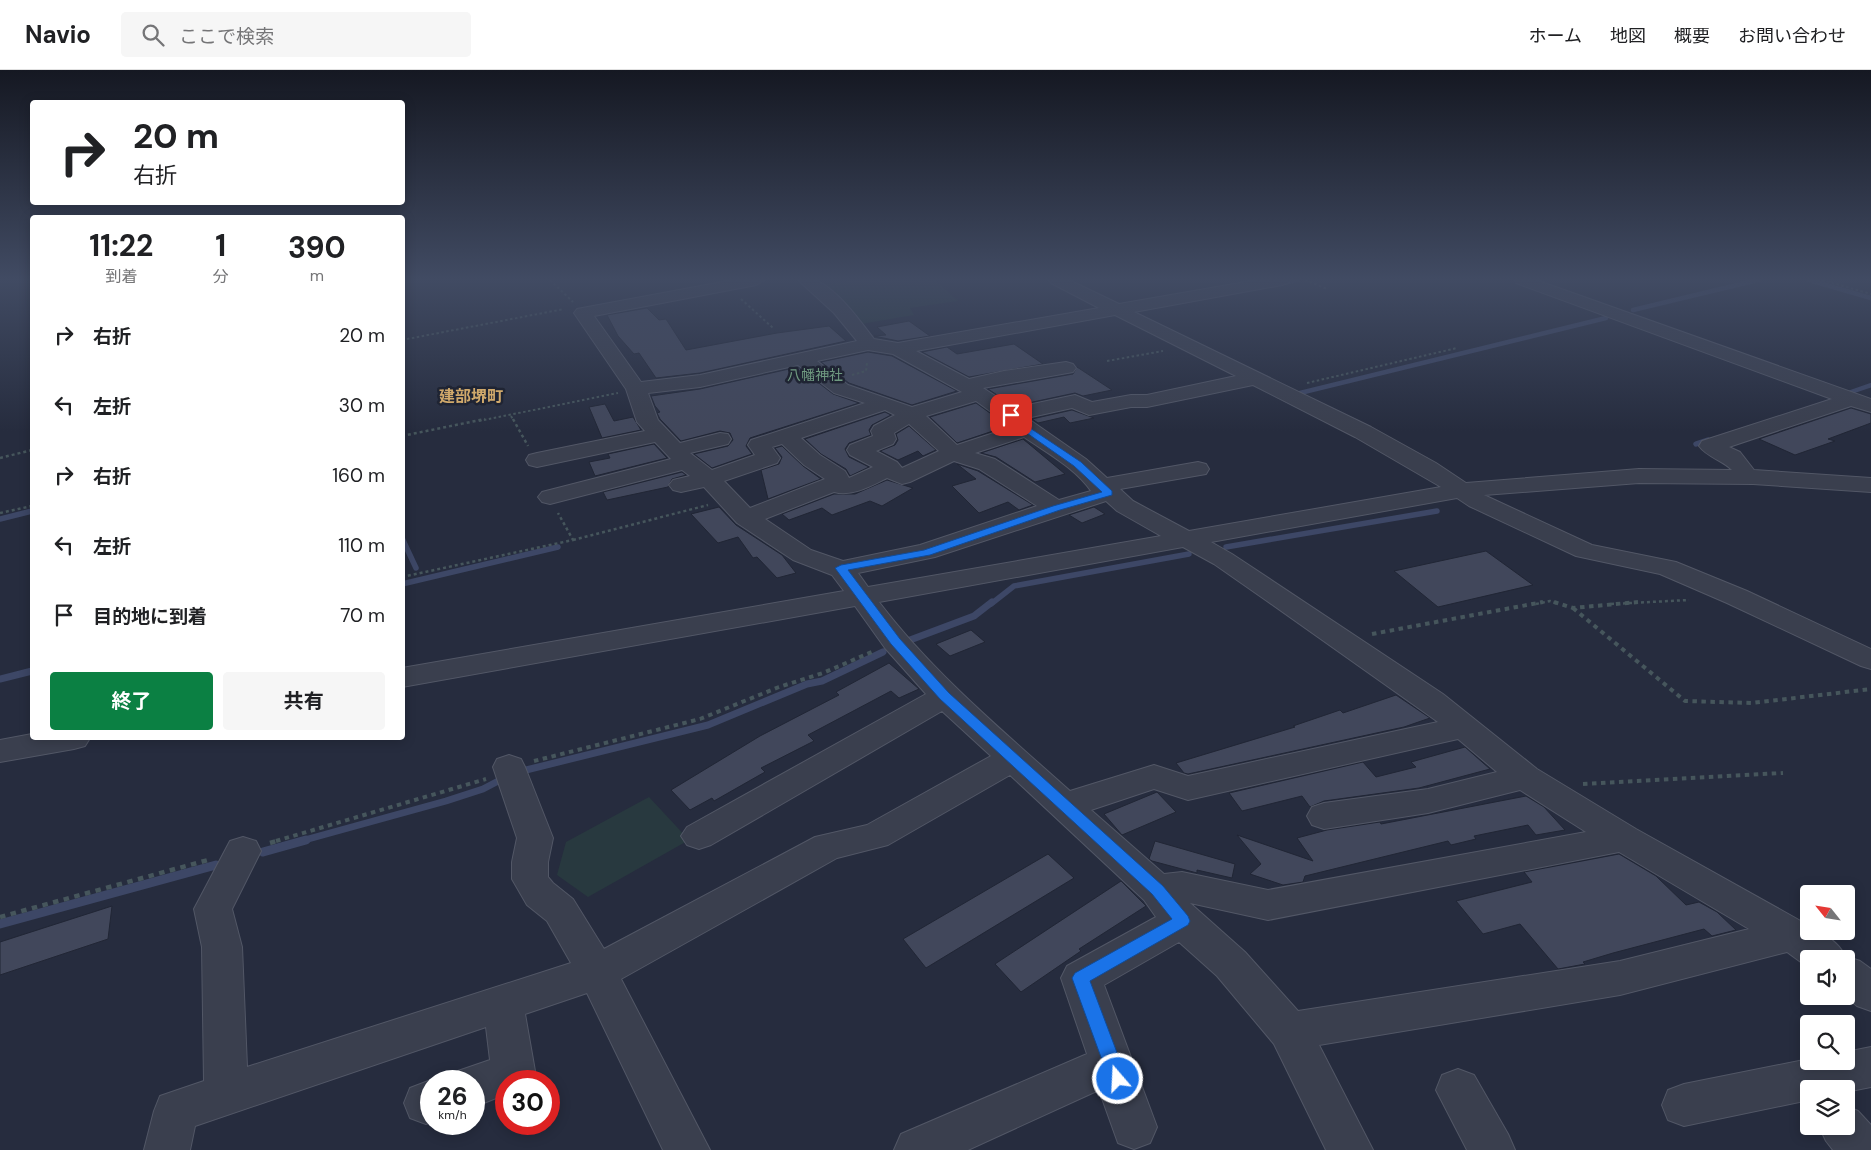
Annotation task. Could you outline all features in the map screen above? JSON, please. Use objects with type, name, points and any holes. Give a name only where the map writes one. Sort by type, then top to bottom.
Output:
[{"type":"street","points":[[594,330],[636,389],[648,422],[682,456],[709,479],[746,518],[802,555],[851,583],[896,642],[945,696],[1157,890],[1182,921],[1231,964],[1289,1031],[1350,1150]]},
{"type":"street","points":[[857,330],[868,344]]},
{"type":"street","points":[[636,389],[700,381],[868,344],[898,349],[1004,330]]},
{"type":"street","points":[[1161,330],[1364,432],[1456,486],[1477,501],[1564,543],[1585,551],[1666,568],[1737,598],[1871,660]]},
{"type":"street","points":[[1661,330],[1861,403]]},
{"type":"street","points":[[898,349],[972,390],[1011,415],[1027,429],[1078,464],[1104,490],[1125,506],[1180,534],[1223,559],[1432,701],[1532,782],[1623,838],[1792,935],[1813,950]]},
{"type":"street","points":[[800,358],[841,389],[886,403],[911,414],[953,453],[987,464],[1056,508]]},
{"type":"street","points":[[832,485],[844,488],[861,480],[870,480],[886,469],[889,466],[858,450],[885,439],[882,431],[911,414],[1004,377],[1066,368]]},
{"type":"street","points":[[1011,415],[1075,401],[1089,409],[1131,400],[1147,401],[1257,378]]},
{"type":"street","points":[[681,485],[709,479],[769,458],[758,444],[886,403]]},
{"type":"street","points":[[1743,469],[1732,457],[1710,446],[1861,403]]},
{"type":"street","points":[[886,469],[902,477],[953,453],[1027,429]]},
{"type":"street","points":[[536,460],[661,434]]},
{"type":"street","points":[[746,518],[832,485],[838,479],[837,476],[812,460],[786,436]]},
{"type":"street","points":[[550,497],[682,456],[720,440]]},
{"type":"street","points":[[405,665],[851,583],[1180,534],[1456,486],[1629,466],[1743,469],[1871,478]]},
{"type":"street","points":[[405,677],[851,583],[926,552],[1104,490],[1198,469]]},
{"type":"street","points":[[1456,486],[1639,476],[1753,477],[1871,484]]},
{"type":"street","points":[[699,836],[945,696]]},
{"type":"street","points":[[1066,805],[1154,777],[1188,788],[1464,727]]},
{"type":"street","points":[[0,740],[30,734]]},
{"type":"street","points":[[0,751],[63,740]]},
{"type":"street","points":[[167,1150],[176,1111],[597,972],[828,847],[876,836],[1012,759]]},
{"type":"street","points":[[509,767],[535,838],[530,862],[530,879],[540,894],[560,910],[597,972],[687,1150]]},
{"type":"street","points":[[1324,816],[1428,801],[1532,782]]},
{"type":"street","points":[[1157,890],[1182,887],[1268,905],[1623,838]]},
{"type":"street","points":[[226,1095],[222,947],[212,909],[243,851]]},
{"type":"street","points":[[1134,1127],[1113,1063],[1080,978],[1182,921]]},
{"type":"street","points":[[1289,1031],[1620,978],[1792,935]]},
{"type":"street","points":[[1855,980],[1871,993]]},
{"type":"street","points":[[485,1082],[513,1071],[504,1003]]},
{"type":"street","points":[[917,1150],[1113,1063]]},
{"type":"street","points":[[1824,1080],[1871,1067]]},
{"type":"street","points":[[1684,1105],[1800,1086]]},
{"type":"street","points":[[1458,1090],[1492,1150]]},
{"type":"street","points":[[1850,1135],[1862,1150]]},
{"type":"path","points":[[405,339],[459,330]]},
{"type":"path","points":[[1107,361],[1191,346]]},
{"type":"path","points":[[1302,384],[1457,348]]},
{"type":"path","points":[[405,435],[511,416],[636,389]]},
{"type":"path","points":[[511,416],[536,460]]},
{"type":"path","points":[[0,458],[30,450]]},
{"type":"path","points":[[550,497],[573,540]]},
{"type":"path","points":[[405,576],[573,540],[728,500]]},
{"type":"path","points":[[0,514],[30,506]]},
{"type":"path","points":[[1572,608],[1601,604],[1737,598]]},
{"type":"path","points":[[1342,640],[1550,601],[1572,608],[1685,701],[1752,703],[1871,689]]},
{"type":"path","points":[[0,917],[243,851],[480,783],[509,767],[700,719],[779,687],[823,673],[896,642]]},
{"type":"path","points":[[1532,782],[1783,773]]},
{"type":"shaded area","points":[[649,797],[689,840],[588,897],[557,875],[566,842]]},
{"type":"building","points":[[615,330],[673,330],[686,350],[796,330],[834,330],[846,341],[700,373],[656,378],[639,353],[634,354]]},
{"type":"building","points":[[881,330],[922,330],[930,336],[898,341],[874,336],[886,335]]},
{"type":"building","points":[[1014,344],[1043,364],[969,377],[922,352],[947,347],[957,354]]},
{"type":"building","points":[[868,352],[892,356],[957,391],[912,405],[849,383],[821,362]]},
{"type":"building","points":[[798,367],[833,394],[859,403],[750,438],[746,446],[752,454],[712,468],[694,454],[728,446],[733,440],[730,433],[720,431],[681,441],[660,419],[657,413],[660,412],[651,396],[700,389]]},
{"type":"building","points":[[1077,367],[1112,390],[1083,396],[1075,393],[1014,406],[988,389],[1073,374]]},
{"type":"building","points":[[976,403],[1008,426],[957,443],[930,417]]},
{"type":"building","points":[[605,404],[614,421],[633,417],[641,430],[602,438],[589,407]]},
{"type":"building","points":[[1851,408],[1871,414],[1871,423],[1828,439],[1835,441],[1795,455],[1759,439]]},
{"type":"building","points":[[1072,410],[1094,418],[1070,423],[1064,417],[1038,423],[1032,419]]},
{"type":"building","points":[[885,412],[891,415],[872,425],[869,430],[871,435],[849,443],[845,449],[849,457],[869,467],[850,476],[846,469],[821,454],[805,439]]},
{"type":"building","points":[[909,426],[936,450],[923,456],[918,451],[898,460],[880,451],[895,445],[898,440],[896,434]]},
{"type":"building","points":[[1023,439],[1065,474],[1035,482],[996,457],[981,453]]},
{"type":"building","points":[[654,444],[667,458],[595,476],[589,462],[610,458],[608,454]]},
{"type":"building","points":[[782,446],[803,466],[821,479],[768,499],[761,470],[779,464],[782,457],[775,448]]},
{"type":"building","points":[[957,464],[978,471],[1033,505],[1019,510],[1008,502],[979,513],[952,486],[976,479]]},
{"type":"building","points":[[682,472],[686,475],[672,479],[668,487],[607,500],[603,492]]},
{"type":"building","points":[[887,480],[913,488],[882,506],[870,501],[832,515],[822,508],[789,520],[782,514],[834,494],[855,494]]},
{"type":"building","points":[[719,507],[736,525],[782,555],[796,573],[777,578],[757,557],[753,558],[738,537],[718,543],[691,514]]},
{"type":"building","points":[[1094,507],[1105,514],[1082,523],[1069,515]]},
{"type":"building","points":[[1486,551],[1533,585],[1438,607],[1394,571]]},
{"type":"building","points":[[971,630],[985,642],[950,656],[936,644]]},
{"type":"building","points":[[889,663],[919,689],[899,698],[891,691],[808,735],[814,741],[761,768],[765,772],[714,801],[712,798],[690,810],[671,790],[760,736],[839,695],[836,692]]},
{"type":"building","points":[[1396,695],[1430,718],[1404,727],[1188,774],[1184,773],[1176,763],[1295,727],[1293,726],[1340,710],[1343,713]]},
{"type":"building","points":[[1465,747],[1490,769],[1419,788],[1324,801],[1310,807],[1302,796],[1242,811],[1229,793],[1363,762],[1376,777],[1416,767],[1411,762]]},
{"type":"building","points":[[1157,792],[1176,812],[1122,835],[1104,814]]},
{"type":"building","points":[[1526,796],[1544,807],[1565,830],[1536,835],[1528,825],[1474,836],[1476,839],[1451,845],[1448,841],[1305,876],[1303,882],[1283,885],[1250,874],[1261,864],[1237,835],[1313,861],[1297,838],[1327,830],[1380,822],[1381,824]]},
{"type":"building","points":[[1155,841],[1235,864],[1232,878],[1197,870],[1197,873],[1152,861],[1149,859]]},
{"type":"building","points":[[1048,854],[1074,878],[926,968],[903,939]]},
{"type":"building","points":[[1619,854],[1656,876],[1686,905],[1699,902],[1717,912],[1736,930],[1712,936],[1704,929],[1583,962],[1585,964],[1558,969],[1520,924],[1483,934],[1456,901],[1532,882],[1524,872]]},
{"type":"building","points":[[1121,881],[1146,906],[1079,949],[1081,951],[1021,992],[995,964]]},
{"type":"building","points":[[112,906],[108,939],[0,975],[0,942]]},
{"type":"waterway","points":[[1300,393],[1555,330]]},
{"type":"waterway","points":[[1851,392],[1871,385]]},
{"type":"waterway","points":[[1696,444],[1708,440]]},
{"type":"waterway","points":[[1226,547],[1437,511]]},
{"type":"waterway","points":[[0,519],[30,512]]},
{"type":"waterway","points":[[405,544],[416,568]]},
{"type":"waterway","points":[[405,583],[558,547]]},
{"type":"waterway","points":[[991,604],[1014,586],[1189,554]]},
{"type":"waterway","points":[[910,640],[974,616],[992,602]]},
{"type":"waterway","points":[[518,772],[708,725],[807,684],[822,681],[883,652]]},
{"type":"waterway","points":[[0,679],[30,672]]},
{"type":"waterway","points":[[301,841],[446,801],[483,789],[504,778]]},
{"type":"waterway","points":[[263,852],[306,840]]},
{"type":"waterway","points":[[0,924],[216,865]]},
{"type":"district","name":"建部堺町","points":[[471,396]]},
{"type":"route","points":[[1011,415],[1027,429],[1078,464],[1108,493],[1056,508],[926,552],[841,568],[851,584],[896,642],[945,696],[1157,890],[1182,921],[1080,978],[1118,1079]]},
{"type":"park label","name":"八幡神社","points":[[815,375]]}]
